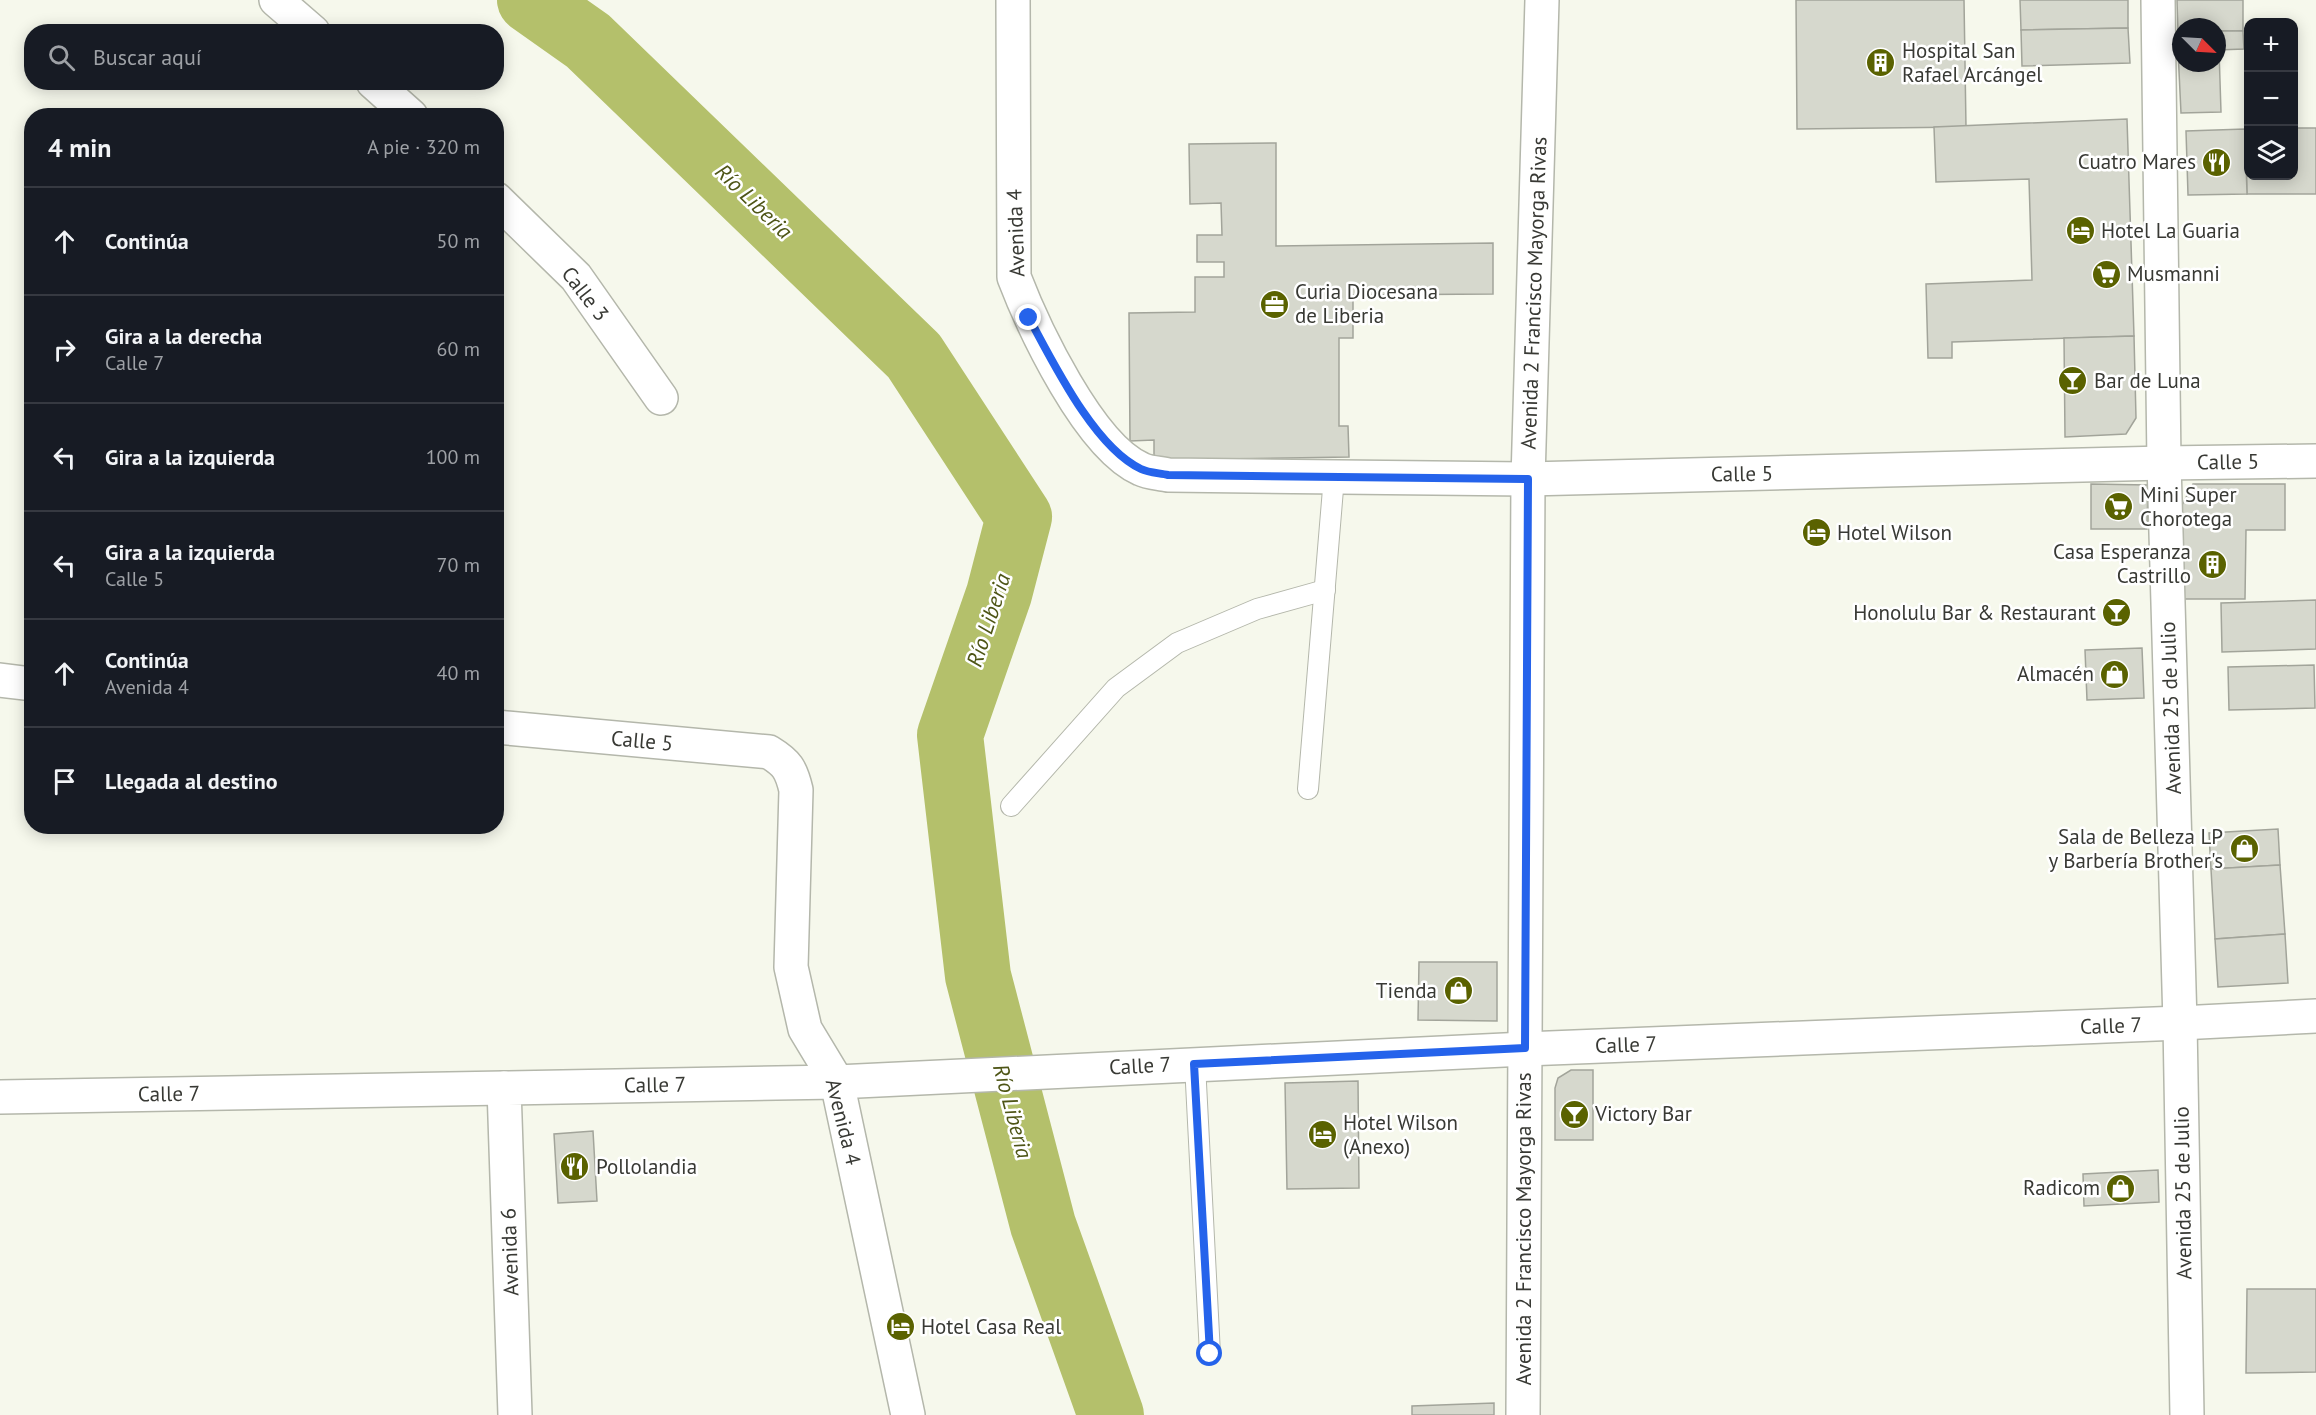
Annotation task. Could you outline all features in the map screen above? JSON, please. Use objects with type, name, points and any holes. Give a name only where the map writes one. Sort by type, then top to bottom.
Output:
[{"type":"street","points":[[276,0],[304,24]]},
{"type":"street","name":"Avenida 4","points":[[1014,0],[1014,277],[1029,318],[1085,416],[1120,455],[1142,470],[1168,475]]},
{"type":"street","name":"Avenida 2 Francisco Mayorga Rivas","points":[[1522,1415],[1528,479],[1542,0]]},
{"type":"street","name":"Avenida 25 de Julio","points":[[2158,0],[2164,463],[2180,1023],[2187,1415]]},
{"type":"street","points":[[382,90],[402,108]]},
{"type":"street","name":"Calle 3","points":[[504,207],[576,278],[661,398]]},
{"type":"street","name":"Calle 5","points":[[1168,475],[1528,479],[2316,461]]},
{"type":"street","points":[[0,680],[24,683]]},
{"type":"street","name":"Calle 5","points":[[504,728],[769,752],[784,762]]},
{"type":"street","name":"Avenida 4","points":[[784,762],[792,775],[796,790],[791,967],[805,1029],[837,1082],[908,1415]]},
{"type":"street","name":"Calle 7","points":[[0,1097],[837,1082],[1525,1048],[2316,1016]]},
{"type":"street","name":"Avenida 6","points":[[504,1088],[515,1415]]},
{"type":"lane","points":[[1308,789],[1334,477]]},
{"type":"lane","points":[[1011,806],[1116,688],[1177,643],[1257,609],[1325,590]]},
{"type":"lane","points":[[1194,1064],[1210,1354]]},
{"type":"building","name":"Hospital San Rafael Arcángel","points":[[1796,0],[1964,0],[1966,127],[1797,129]]},
{"type":"building","points":[[2020,0],[2128,0],[2128,28],[2021,30]]},
{"type":"building","points":[[2177,0],[2243,0],[2243,31],[2226,31],[2226,18],[2178,18]]},
{"type":"building","points":[[2128,28],[2130,63],[2022,66],[2021,30]]},
{"type":"building","points":[[2226,31],[2243,31],[2244,49],[2226,50]]},
{"type":"building","points":[[2179,72],[2220,72],[2221,112],[2181,113]]},
{"type":"building","name":"Hotel La Guaria","points":[[2127,119],[2134,336],[1952,342],[1952,358],[1928,358],[1926,284],[2032,280],[2029,179],[1936,182],[1934,127]]},
{"type":"building","points":[[2298,128],[2316,128],[2316,194],[2247,194],[2247,180],[2298,180]]},
{"type":"building","name":"Cuatro Mares","points":[[2244,129],[2244,180],[2247,180],[2247,194],[2188,195],[2186,131]]},
{"type":"building","name":"Curia Diocesana de Liberia","points":[[1276,143],[1276,246],[1493,243],[1493,294],[1353,295],[1353,338],[1339,338],[1339,426],[1348,426],[1349,457],[1154,460],[1154,440],[1130,441],[1129,313],[1195,312],[1195,277],[1224,277],[1224,262],[1197,262],[1197,235],[1222,235],[1221,203],[1190,204],[1189,144]]},
{"type":"building","points":[[2134,336],[2136,418],[2126,434],[2065,437],[2064,338]]},
{"type":"building","name":"Mini Super Chorotega","points":[[2091,484],[2148,485],[2147,529],[2091,529]]},
{"type":"building","name":"Casa Esperanza Castrillo","points":[[2193,484],[2285,484],[2285,530],[2246,530],[2245,599],[2179,599],[2180,509]]},
{"type":"building","points":[[2316,600],[2316,649],[2222,652],[2221,603]]},
{"type":"building","name":"Almacén","points":[[2142,648],[2144,698],[2087,700],[2085,650]]},
{"type":"building","points":[[2314,665],[2315,708],[2229,710],[2228,667]]},
{"type":"building","name":"Sala de Belleza LP y Barbería Brother's","points":[[2278,829],[2280,865],[2211,869],[2209,833]]},
{"type":"building","points":[[2280,865],[2285,934],[2215,939],[2211,869]]},
{"type":"building","points":[[2285,934],[2288,983],[2218,987],[2215,939]]},
{"type":"building","name":"Tienda","points":[[1419,962],[1497,962],[1497,1021],[1418,1020]]},
{"type":"building","name":"Victory Bar","points":[[1571,1070],[1593,1070],[1593,1140],[1555,1140],[1555,1088],[1558,1078]]},
{"type":"building","name":"Hotel Wilson (Anexo)","points":[[1358,1081],[1359,1188],[1287,1189],[1285,1083]]},
{"type":"building","name":"Pollolandia","points":[[593,1131],[597,1201],[558,1203],[554,1134]]},
{"type":"building","name":"Radicom","points":[[2158,1170],[2159,1202],[2084,1206],[2083,1174]]},
{"type":"building","points":[[2247,1289],[2316,1289],[2316,1372],[2246,1373]]},
{"type":"building","points":[[1494,1403],[1494,1415],[1412,1415],[1412,1406]]},
{"type":"waterway","name":"Río Liberia","points":[[530,0],[588,41],[914,356],[1019,517],[999,594],[950,735],[978,976],[1043,1225],[1111,1415]]},
{"type":"place","name":"Hospital San Rafael Arcángel","points":[[1881,63]]},
{"type":"place","name":"Cuatro Mares","points":[[2217,162]]},
{"type":"place","name":"Hotel La Guaria","points":[[2080,231]]},
{"type":"place","name":"Musmanni","points":[[2106,274]]},
{"type":"place","name":"Curia Diocesana de Liberia","points":[[1274,304]]},
{"type":"place","name":"Bar de Luna","points":[[2073,381]]},
{"type":"place","name":"Mini Super Chorotega","points":[[2119,507]]},
{"type":"place","name":"Hotel Wilson","points":[[1816,533]]},
{"type":"place","name":"Casa Esperanza Castrillo","points":[[2212,564]]},
{"type":"place","name":"Honolulu Bar & Restaurant","points":[[2117,613]]},
{"type":"place","name":"Almacén","points":[[2115,674]]},
{"type":"place","name":"Sala de Belleza LP y Barbería Brother's","points":[[2244,849]]},
{"type":"place","name":"Tienda","points":[[1458,991]]},
{"type":"place","name":"Victory Bar","points":[[1574,1114]]},
{"type":"place","name":"Hotel Wilson (Anexo)","points":[[1322,1135]]},
{"type":"place","name":"Pollolandia","points":[[575,1167]]},
{"type":"place","name":"Radicom","points":[[2121,1188]]},
{"type":"place","name":"Hotel Casa Real","points":[[900,1327]]},
{"type":"route","points":[[1029,318],[1085,416],[1120,455],[1142,470],[1168,475],[1528,479],[1525,1048],[1194,1064],[1210,1354]]}]
